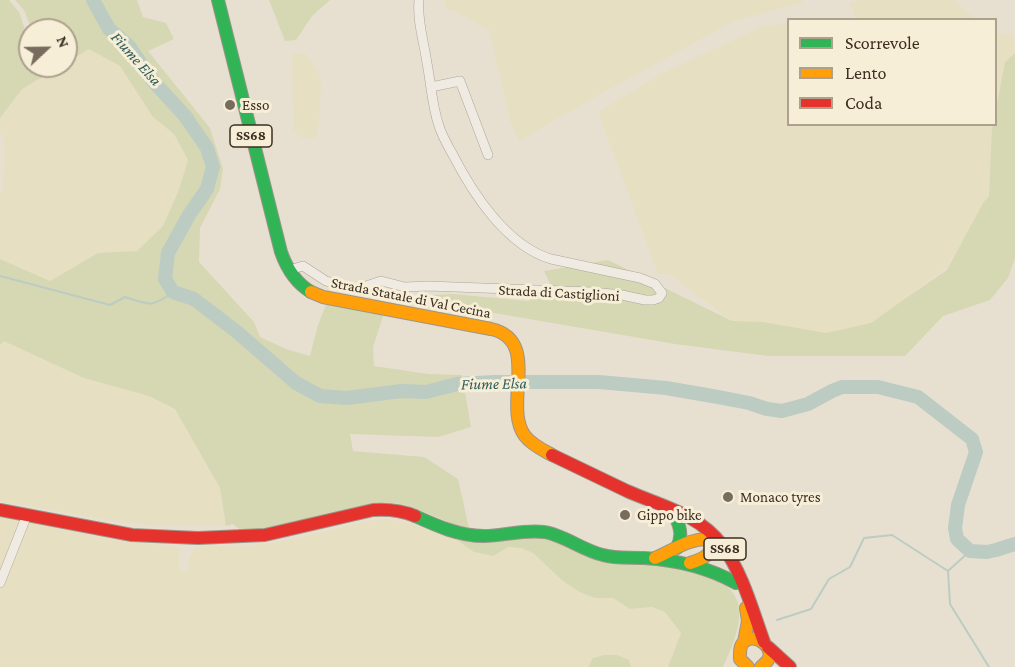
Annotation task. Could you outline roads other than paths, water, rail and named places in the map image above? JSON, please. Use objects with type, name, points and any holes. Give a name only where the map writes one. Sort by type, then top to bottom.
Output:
[{"type":"main road","name":"Strada Statale di Val Cecina","points":[[218,0],[278,243],[289,270],[305,288],[326,298],[497,330],[505,334],[516,346],[518,356],[518,415],[523,433],[537,447],[702,525],[722,544],[731,558],[766,645]]},
{"type":"main road","points":[[0,510],[140,536],[224,538],[265,536],[373,510],[390,509],[406,512],[456,532],[488,536],[537,531],[551,534],[601,555],[690,563],[739,581]]},
{"type":"main road","points":[[681,516],[724,552],[739,581]]},
{"type":"main road","points":[[677,548],[682,533],[681,516]]},
{"type":"main road","points":[[653,558],[692,542],[710,541]]},
{"type":"main road","points":[[690,563],[707,556],[710,541]]},
{"type":"main road","name":"Strada Statale di Val Cecina","points":[[732,667],[744,642],[747,624],[747,614],[739,581]]},
{"type":"main road","points":[[744,642],[754,638],[766,645],[790,667]]},
{"type":"main road","points":[[762,667],[767,661],[769,652],[766,645]]},
{"type":"main road","points":[[739,654],[742,663],[748,667]]},
{"type":"main road","points":[[762,667],[783,667]]},
{"type":"street","name":"Strada di Castiglioni","points":[[289,270],[303,266],[326,281],[357,289],[376,282],[386,282],[405,287],[591,292],[645,300],[653,300],[662,292],[655,284],[640,278],[547,258],[512,235],[483,204],[463,174],[439,127],[418,14],[419,0]]},
{"type":"street","points":[[431,87],[460,81],[488,155]]},
{"type":"street","points":[[0,583],[27,515]]},
{"type":"waterway","name":"Fiume Elsa","points":[[93,0],[109,29],[129,46],[153,81],[185,116],[207,148],[213,167],[207,189],[189,215],[168,253],[165,279],[173,292],[194,299],[237,332],[296,383],[320,396],[347,398],[401,391],[426,392],[457,384],[599,382],[666,388],[782,411],[808,404],[842,387],[878,387],[918,397],[972,439],[976,452],[958,505],[955,528],[957,539],[970,551],[987,552],[1015,544]]},
{"type":"waterway","points":[[0,276],[110,305],[125,297],[145,303],[155,303],[173,292]]},
{"type":"waterway","points":[[777,620],[811,609],[829,579],[850,567],[864,538],[892,535],[948,571],[970,551]]},
{"type":"waterway","points":[[948,571],[950,604],[989,667]]},
{"type":"place","name":"Esso","points":[[230,105]]},
{"type":"place","name":"Monaco tyres","points":[[728,497]]},
{"type":"place","name":"Gippo bike","points":[[625,515]]}]
